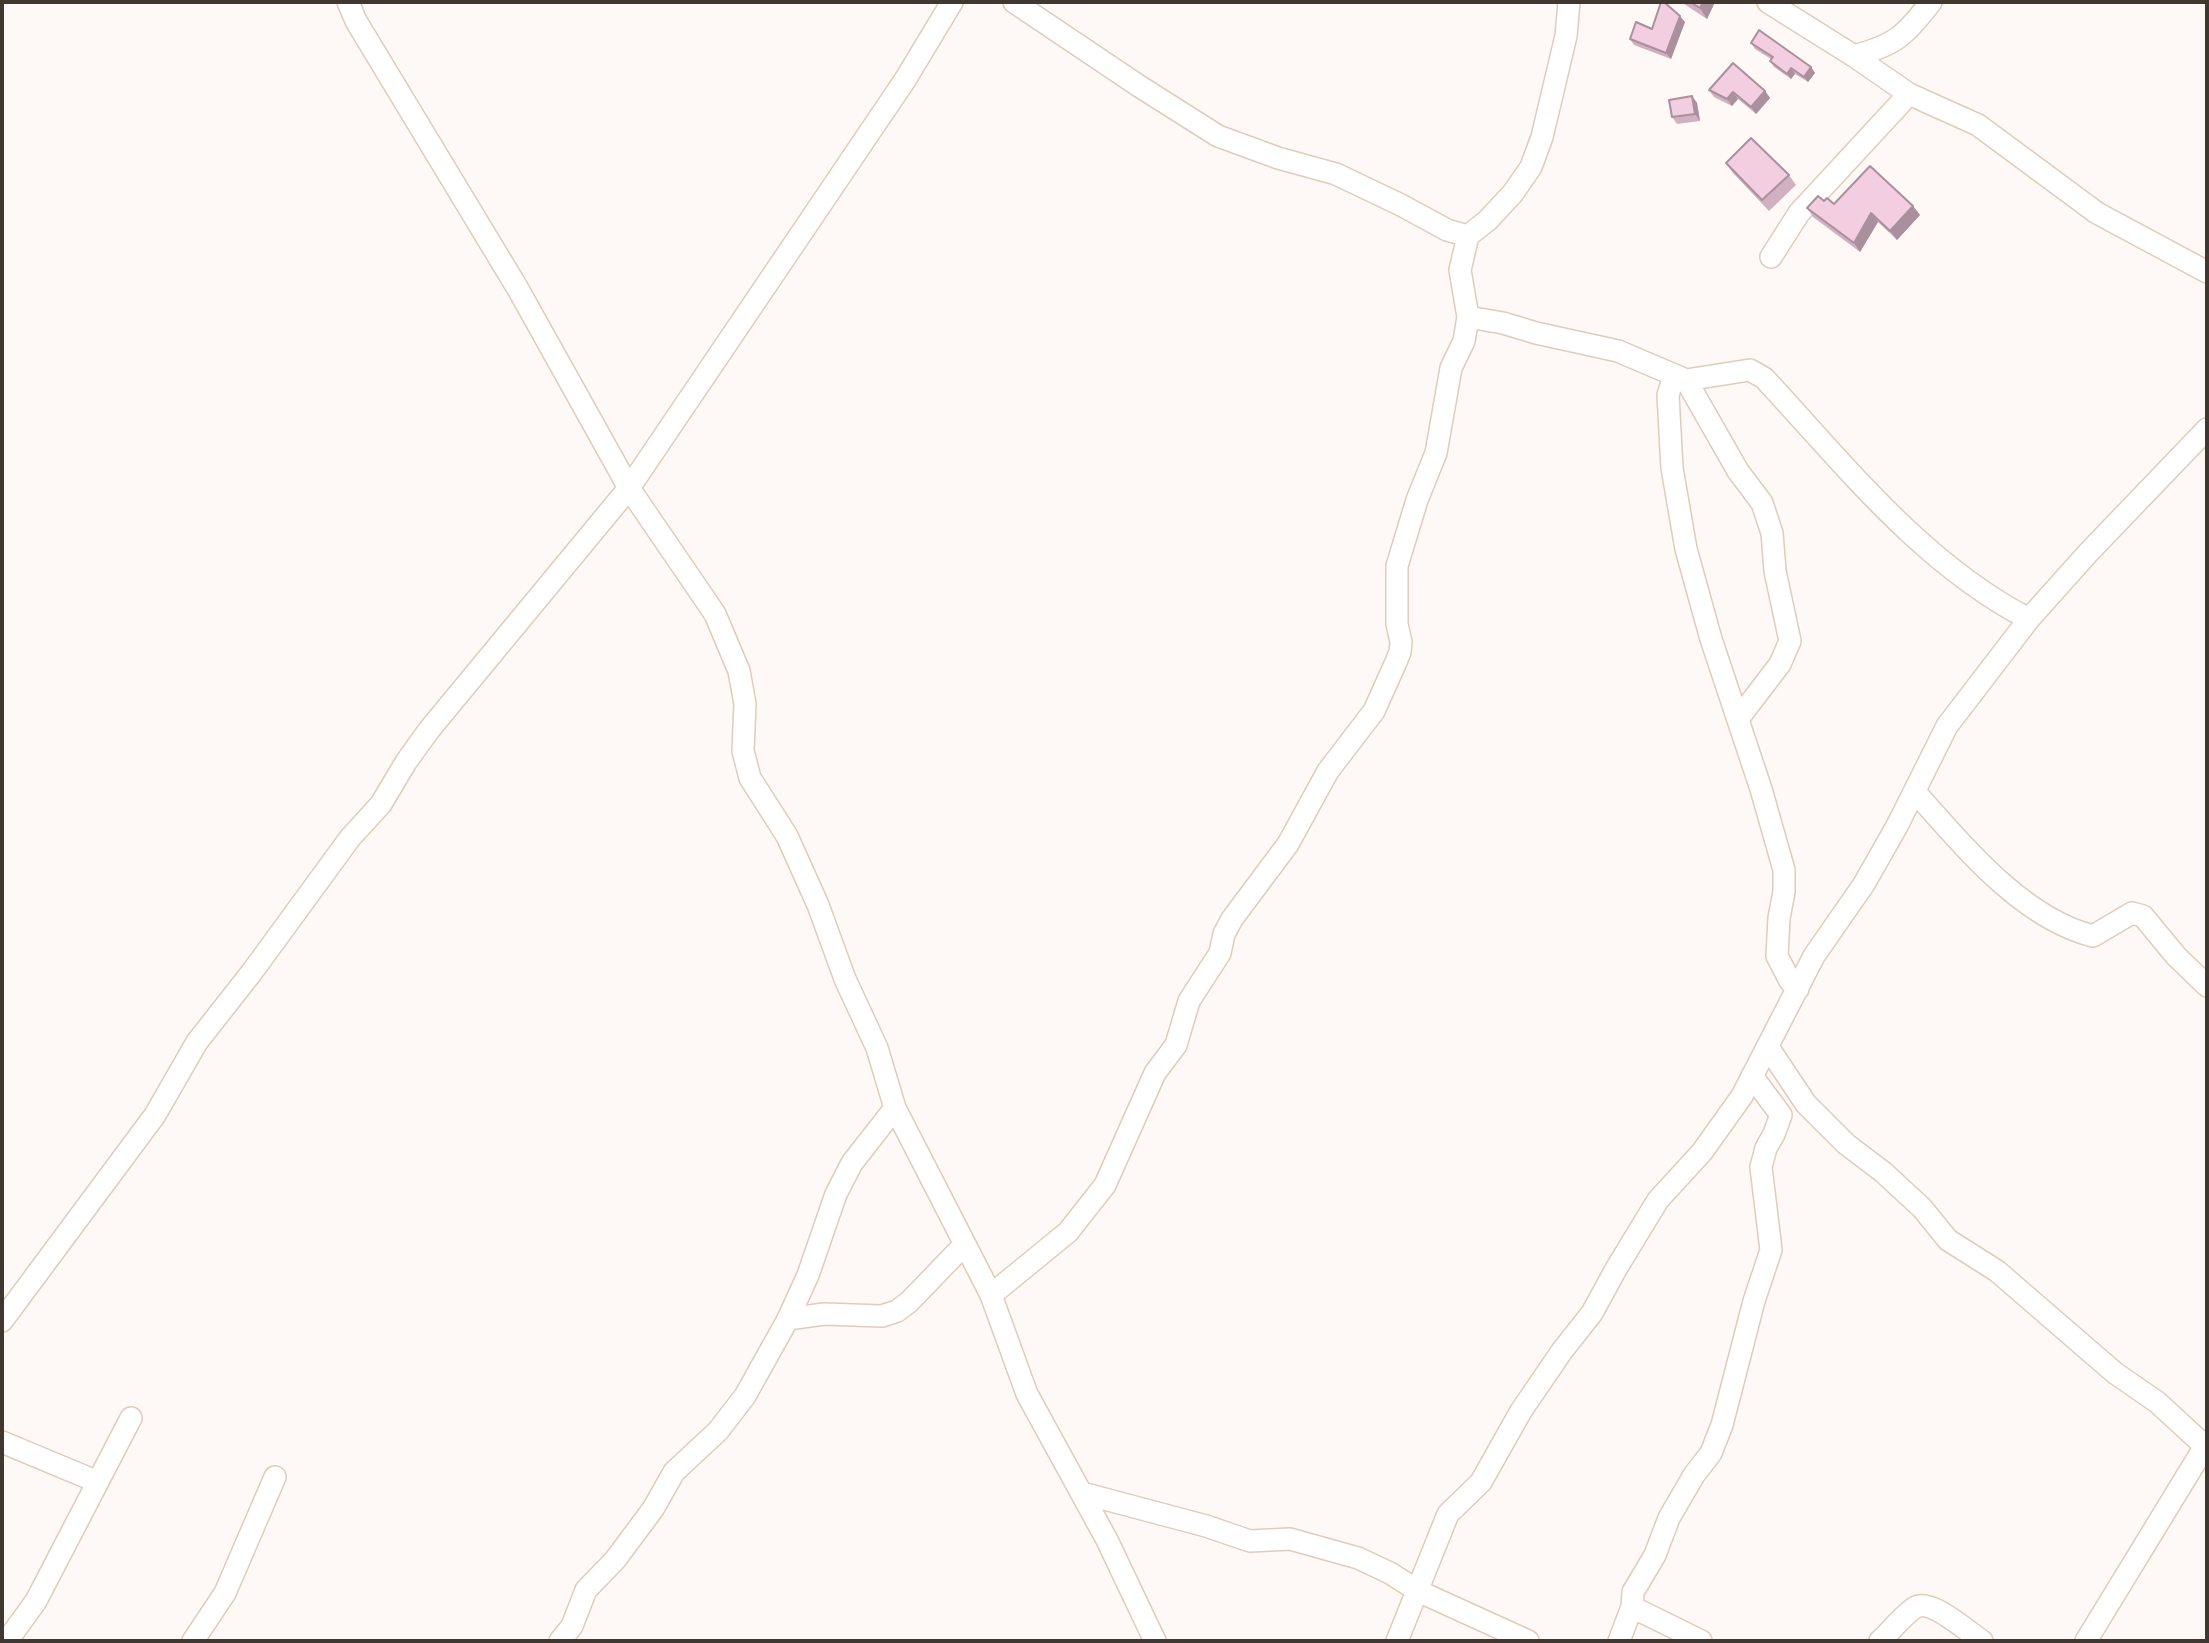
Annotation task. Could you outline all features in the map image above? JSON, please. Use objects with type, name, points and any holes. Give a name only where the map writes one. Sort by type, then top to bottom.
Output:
[{"type":"street","points":[[348,2],[362,32],[518,289],[629,488],[715,614],[739,671],[745,704],[743,751],[750,778],[787,836],[818,905],[845,979],[877,1048],[895,1108],[991,1295],[1027,1394],[1082,1493],[1155,1641]]},
{"type":"street","points":[[2,1321],[155,1115],[197,1042],[350,838],[381,804],[429,730],[629,488],[905,80],[952,2]]},
{"type":"street","points":[[1014,2],[1218,136],[1278,158],[1336,174],[1447,230],[1468,236]]},
{"type":"street","points":[[991,1295],[1068,1232],[1105,1185],[1155,1073],[1176,1045],[1189,1001],[1220,953],[1224,934],[1232,919],[1288,844],[1328,771],[1374,711],[1400,652],[1396,604],[1397,566],[1436,453],[1451,368],[1464,341],[1468,317],[1460,270],[1468,236],[1488,220],[1513,193],[1531,167],[1542,138],[1566,36],[1569,2]]},
{"type":"street","points":[[1768,2],[1909,94],[1978,125],[2097,213],[2207,272]]},
{"type":"street","points":[[1854,56],[1882,48],[1902,37],[1931,2]]},
{"type":"street","points":[[1771,257],[1799,213],[1909,94]]},
{"type":"street","points":[[1468,317],[1618,351],[1680,378],[1750,370],[1764,378],[1894,518],[1971,583],[2005,607],[2029,619]]},
{"type":"street","points":[[1680,378],[1668,395],[1672,468],[1686,549],[1711,639],[1784,870],[1777,956],[1790,981],[1798,989]]},
{"type":"street","points":[[1680,378],[1738,471],[1762,503],[1772,533],[1775,571],[1790,641],[1780,664],[1738,719]]},
{"type":"street","points":[[1397,1641],[1448,1514],[1481,1482],[1521,1411],[1592,1313],[1658,1200],[1702,1152],[1742,1096],[1814,956],[1864,884],[1947,726],[2029,619],[2207,429]]},
{"type":"street","points":[[1914,792],[1967,849],[2041,915],[2072,931],[2093,936],[2132,913],[2143,916],[2176,956],[2207,986]]},
{"type":"street","points":[[1768,1047],[1806,1104],[1846,1144],[1883,1172],[1922,1208],[1948,1240],[1997,1271],[2115,1373],[2157,1402],[2207,1446],[2087,1641]]},
{"type":"street","points":[[1752,1076],[1781,1115]]},
{"type":"street","points":[[1619,1641],[1632,1607],[1633,1591],[1655,1555],[1669,1518],[1694,1475],[1711,1453],[1722,1425],[1754,1301],[1771,1250],[1761,1167],[1781,1115],[1806,1104]]},
{"type":"street","points":[[560,1641],[572,1626],[586,1590],[615,1560],[653,1508],[674,1472],[718,1431],[745,1396],[788,1319],[808,1275],[836,1194],[852,1163],[895,1108]]},
{"type":"street","points":[[788,1319],[824,1314],[882,1316],[897,1311],[964,1245]]},
{"type":"street","points":[[7,1641],[36,1601],[131,1418]]},
{"type":"street","points":[[2,1442],[98,1482]]},
{"type":"street","points":[[193,1641],[225,1593],[275,1477]]},
{"type":"street","points":[[1082,1493],[1206,1526],[1250,1541],[1290,1539],[1322,1546],[1358,1558],[1390,1573],[1418,1591],[1528,1641]]},
{"type":"street","points":[[1880,1641],[1916,1607],[1926,1605],[1935,1608],[1982,1641]]},
{"type":"street","points":[[1632,1607],[1701,1641]]},
{"type":"building","points":[[1661,2],[1680,16],[1666,53],[1630,39],[1636,22],[1652,29]]},
{"type":"building","points":[[1690,2],[1703,2],[1700,8]]},
{"type":"building","points":[[1759,30],[1811,67],[1804,77],[1791,68],[1787,74],[1770,61],[1773,57],[1751,43]]},
{"type":"building","points":[[1733,63],[1765,91],[1751,107],[1733,92],[1727,99],[1709,90]]},
{"type":"building","points":[[1692,96],[1695,114],[1672,117],[1669,100]]},
{"type":"building","points":[[1751,138],[1789,175],[1762,200],[1726,163]]},
{"type":"building","points":[[1870,166],[1913,206],[1890,231],[1871,213],[1854,243],[1807,208],[1818,196],[1824,201],[1827,198],[1834,204]]}]
